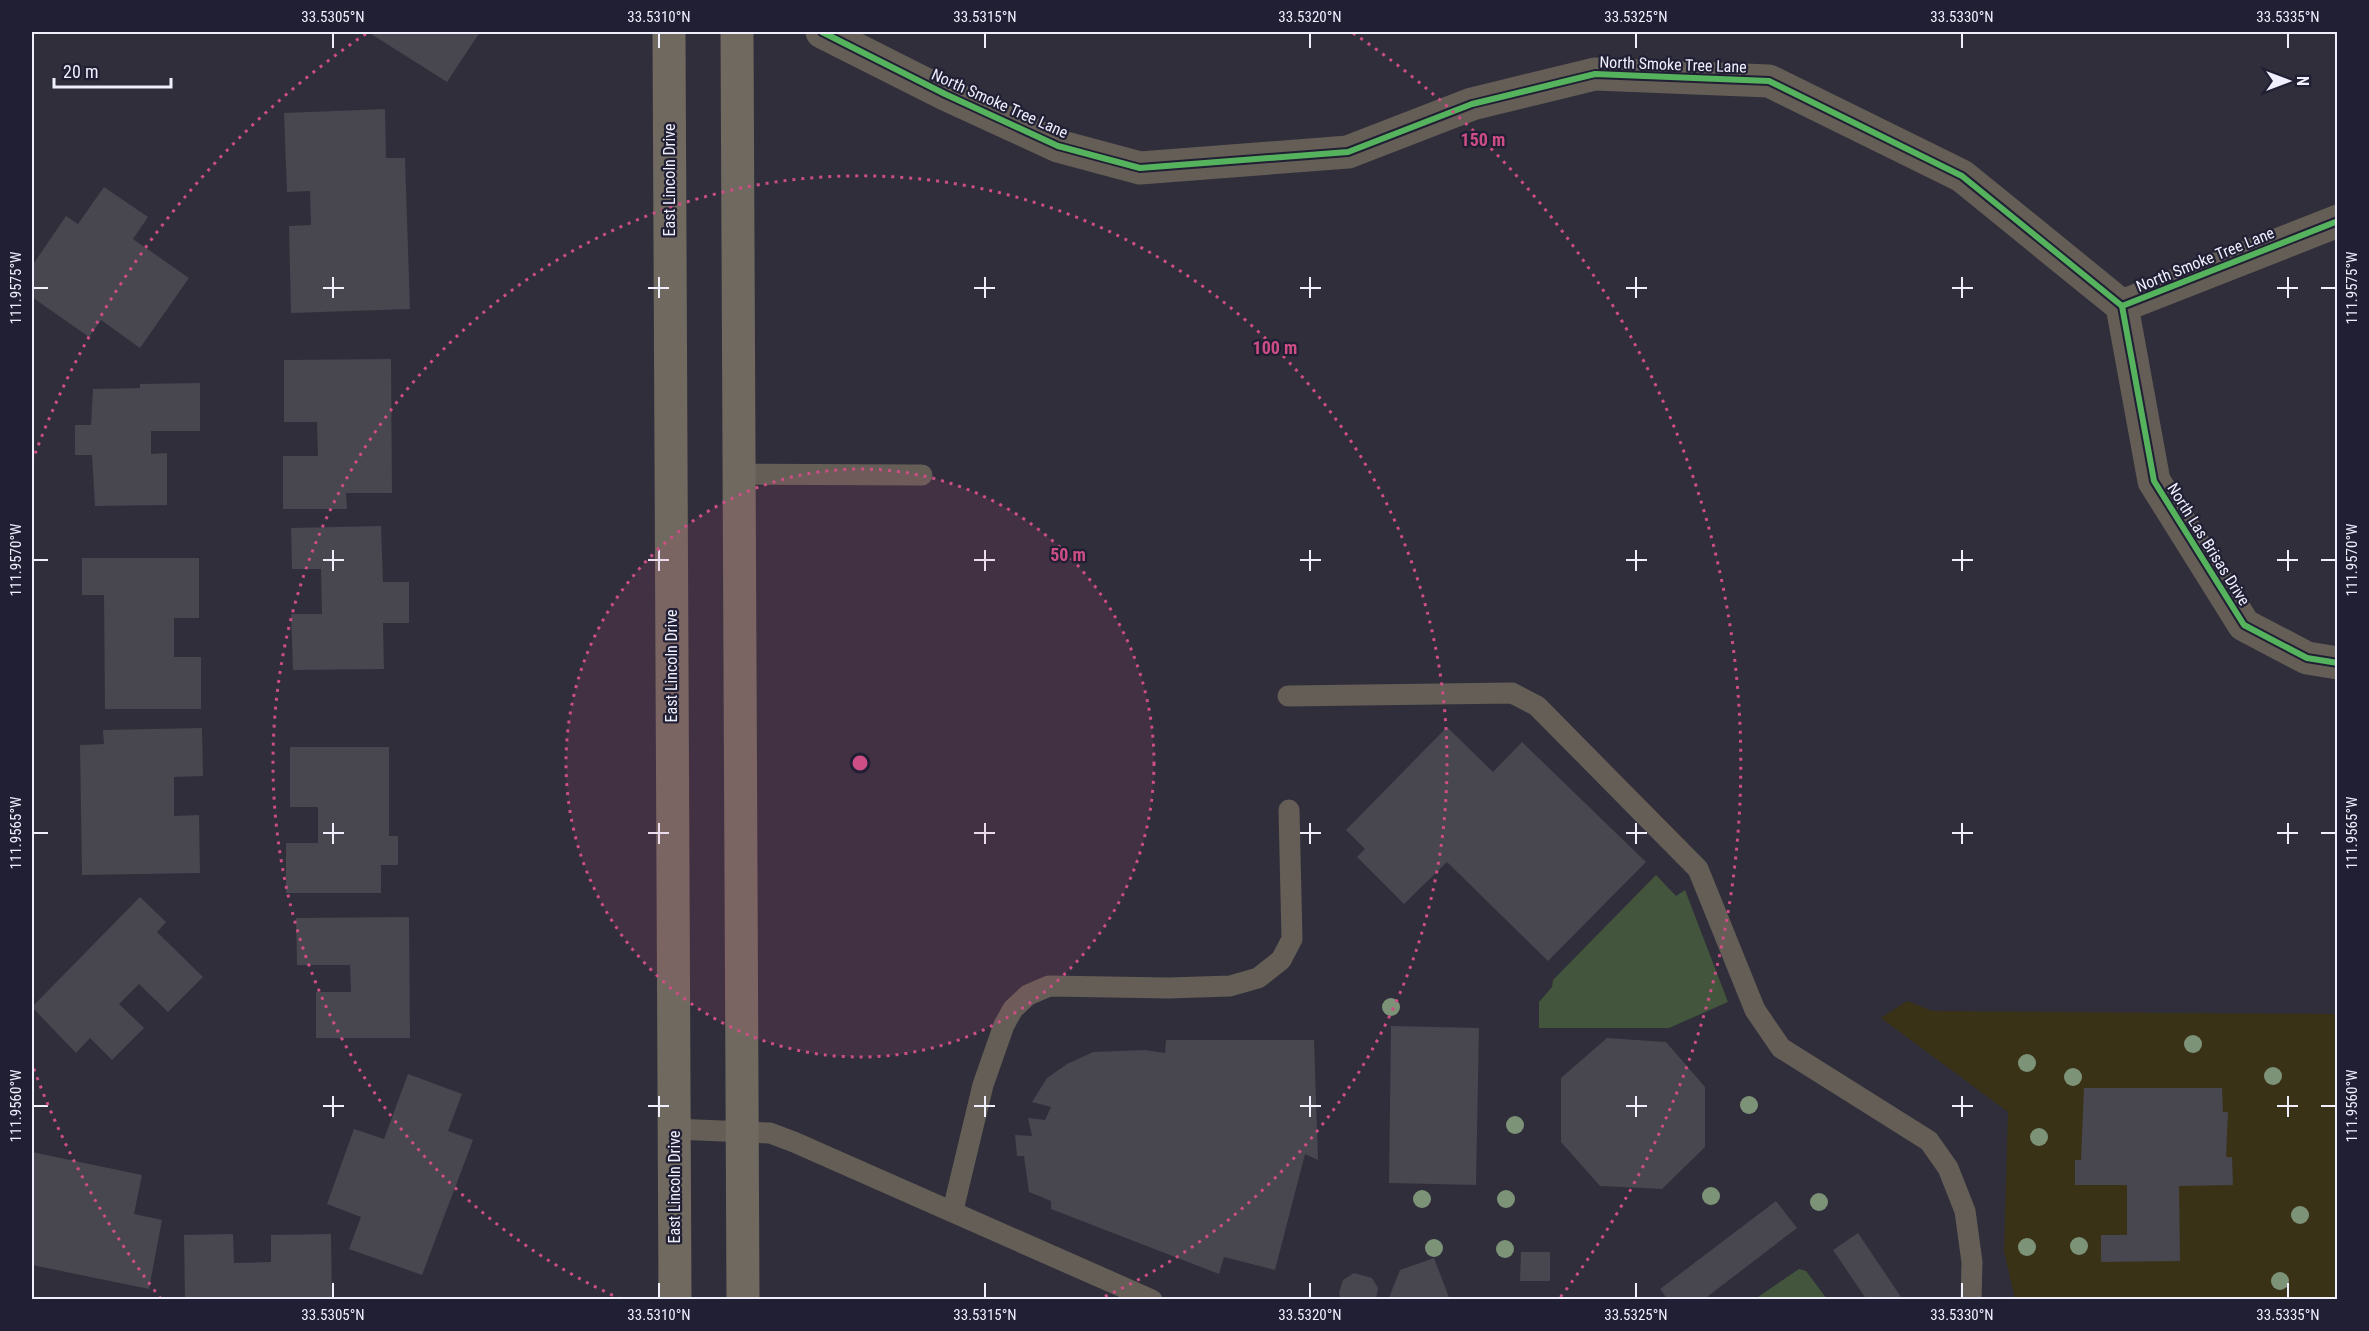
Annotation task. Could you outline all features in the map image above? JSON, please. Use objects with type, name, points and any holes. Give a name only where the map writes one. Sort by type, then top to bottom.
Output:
[{"type":"main road","name":"East Lincoln Drive","points":[[669,32],[675,1299]]},
{"type":"main road","points":[[736,32],[743,1299]]},
{"type":"street","name":"North Smoke Tree Lane","points":[[822,32],[945,94],[1058,146],[1140,168],[1348,152],[1472,104],[1594,74],[1769,81],[1962,176],[2122,306],[2337,221]]},
{"type":"street","name":"North Las Brisas Drive","points":[[2122,306],[2154,481],[2244,625],[2307,658],[2337,663]]},
{"type":"lane","points":[[738,474],[922,475]]},
{"type":"lane","points":[[1288,696],[1512,693],[1537,706],[1698,869],[1755,1010],[1781,1048],[1929,1140],[1948,1168],[1965,1211],[1972,1262],[1971,1299]]},
{"type":"lane","points":[[953,1210],[978,1103],[997,1045],[1013,1009],[1028,995],[1049,986],[1169,988],[1230,986],[1258,978],[1281,960],[1292,939],[1289,810]]},
{"type":"lane","points":[[674,1129],[770,1133],[953,1210],[1152,1299]]},
{"type":"green space","points":[[1656,875],[1676,896],[1685,890],[1728,1002],[1669,1028],[1539,1028],[1539,1002],[1552,987],[1553,980]]},
{"type":"green space","points":[[1799,1269],[1806,1271],[1827,1299],[1755,1299]]},
{"type":"sand","points":[[1907,1001],[1933,1011],[2337,1014],[2337,1299],[2015,1299],[2004,1251],[2008,1112],[1881,1018]]},
{"type":"building","points":[[368,32],[480,32],[447,82]]},
{"type":"building","points":[[385,109],[386,158],[405,158],[410,309],[291,313],[289,226],[311,225],[310,191],[287,192],[284,113]]},
{"type":"building","points":[[104,187],[148,217],[133,239],[189,278],[140,348],[101,320],[89,337],[32,297],[32,266],[66,216],[78,224]]},
{"type":"building","points":[[391,359],[392,493],[346,493],[347,509],[283,509],[283,456],[318,456],[317,422],[284,422],[284,360]]},
{"type":"building","points":[[200,383],[200,431],[151,431],[151,454],[167,453],[167,505],[95,506],[92,455],[75,455],[75,425],[91,425],[93,389],[140,388],[140,384]]},
{"type":"building","points":[[381,526],[383,582],[409,582],[409,623],[383,623],[384,669],[293,670],[291,614],[322,614],[321,569],[292,569],[291,528]]},
{"type":"building","points":[[82,558],[199,558],[199,618],[174,618],[174,657],[201,657],[201,709],[105,709],[104,595],[82,595]]},
{"type":"building","points":[[1447,727],[1493,772],[1522,742],[1646,862],[1548,961],[1447,862],[1404,904],[1357,857],[1365,849],[1346,830]]},
{"type":"building","points":[[202,728],[203,776],[174,777],[174,816],[199,815],[200,873],[82,875],[80,745],[104,744],[103,730]]},
{"type":"building","points":[[290,747],[389,747],[389,836],[398,836],[398,865],[381,865],[381,893],[286,893],[286,843],[318,843],[318,807],[290,807]]},
{"type":"building","points":[[140,897],[166,922],[157,932],[203,977],[168,1012],[139,984],[119,1004],[144,1028],[112,1060],[90,1038],[76,1053],[32,1007]]},
{"type":"building","points":[[409,917],[410,1038],[316,1038],[316,992],[351,992],[350,965],[297,965],[296,918]]},
{"type":"building","points":[[1391,1026],[1479,1028],[1476,1185],[1389,1183]]},
{"type":"building","points":[[1607,1038],[1666,1042],[1705,1087],[1705,1147],[1662,1189],[1600,1186],[1561,1142],[1561,1078]]},
{"type":"building","points":[[1166,1040],[1314,1040],[1318,1160],[1305,1154],[1275,1270],[1224,1257],[1219,1274],[1051,1209],[1051,1201],[1029,1192],[1024,1156],[1017,1156],[1015,1135],[1032,1136],[1028,1118],[1045,1120],[1051,1107],[1032,1102],[1047,1078],[1067,1064],[1093,1052],[1145,1050],[1165,1053]]},
{"type":"building","points":[[408,1074],[462,1094],[448,1131],[473,1140],[422,1275],[349,1249],[361,1217],[327,1204],[354,1129],[384,1139]]},
{"type":"building","points":[[2084,1088],[2222,1088],[2223,1112],[2228,1112],[2226,1157],[2232,1157],[2233,1185],[2179,1186],[2180,1261],[2101,1262],[2101,1235],[2127,1235],[2127,1185],[2075,1185],[2075,1160],[2081,1160]]},
{"type":"building","points":[[32,1152],[142,1175],[134,1214],[162,1220],[149,1289],[32,1265]]},
{"type":"building","points":[[1776,1201],[1797,1228],[1703,1300],[1668,1300],[1660,1289]]},
{"type":"building","points":[[1858,1233],[1903,1300],[1867,1300],[1833,1250]]},
{"type":"building","points":[[233,1234],[234,1263],[271,1262],[271,1235],[331,1234],[332,1300],[185,1300],[184,1235]]},
{"type":"building","points":[[1521,1252],[1550,1252],[1550,1281],[1520,1281]]},
{"type":"building","points":[[1434,1258],[1450,1300],[1388,1300],[1400,1270]]},
{"type":"building","points":[[1354,1273],[1372,1278],[1378,1288],[1376,1300],[1341,1300],[1339,1293],[1343,1280]]},
{"type":"cycle path","points":[[822,32],[945,94],[1058,146],[1140,168],[1348,152],[1472,104],[1595,74],[1769,81],[1962,176],[2122,306],[2338,221]]},
{"type":"cycle path","points":[[2122,306],[2154,481],[2244,625],[2307,658],[2338,663]]}]
